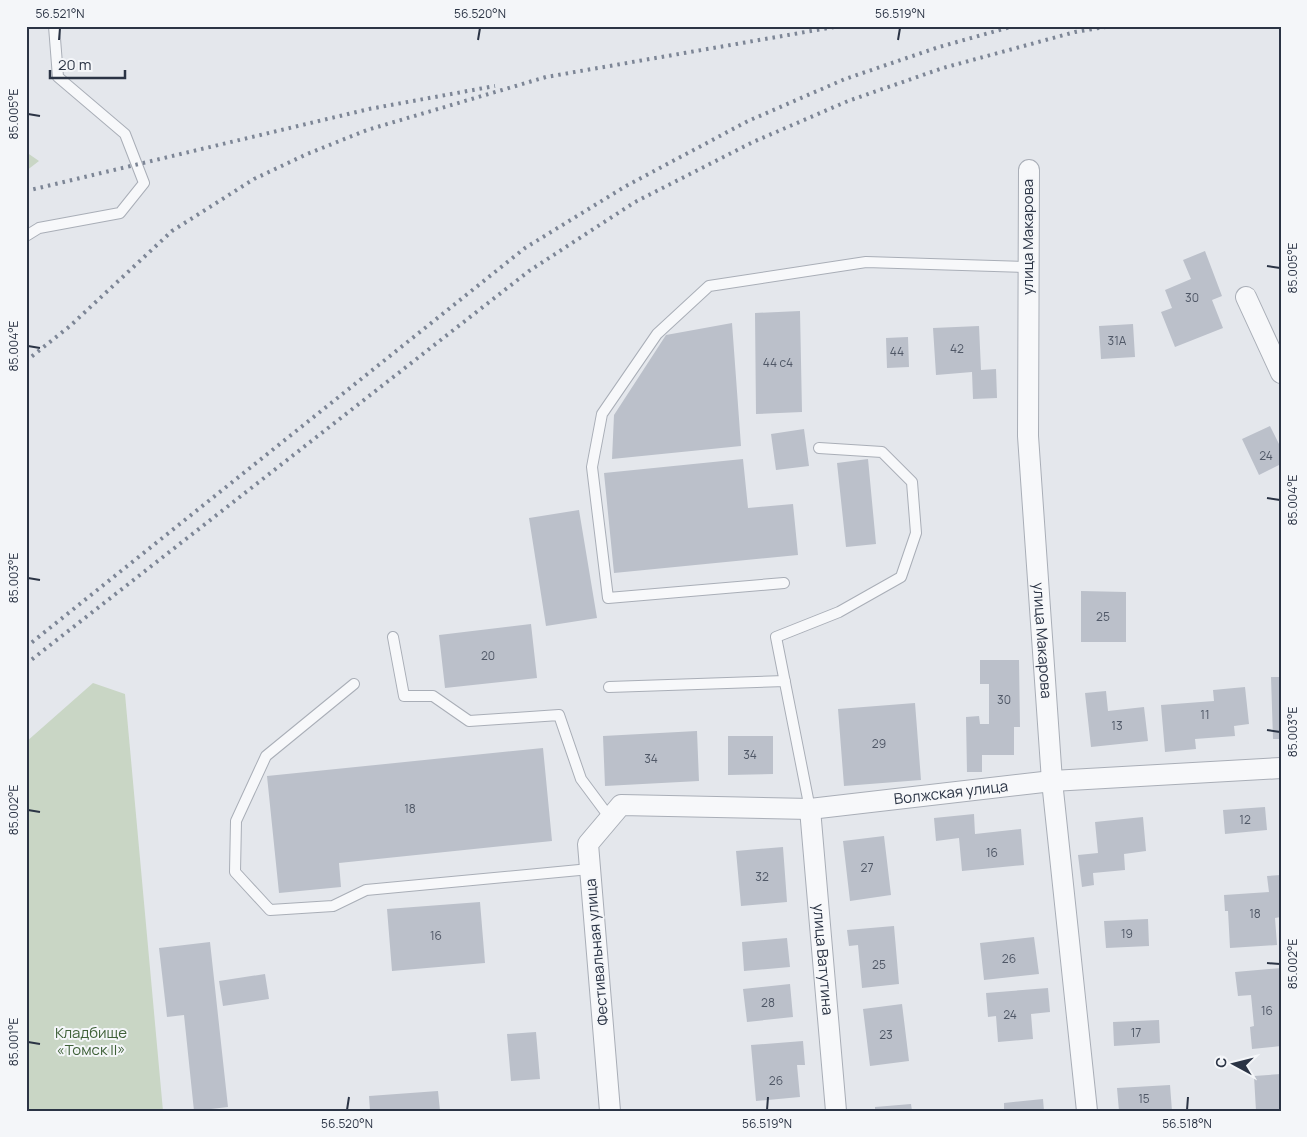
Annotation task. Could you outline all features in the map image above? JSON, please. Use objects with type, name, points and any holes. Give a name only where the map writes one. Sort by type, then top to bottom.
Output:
[{"type":"street","name":"улица Макарова","points":[[1029,170],[1028,436],[1052,781],[1087,1111]]},
{"type":"street","points":[[1246,297],[1281,372]]},
{"type":"street","name":"Волжская улица","points":[[615,812],[810,810],[1052,781],[1281,768]]},
{"type":"street","name":"улица Ватутина","points":[[810,810],[836,1111]]},
{"type":"street","name":"Фестивальная улица","points":[[610,1111],[588,844],[615,812]]},
{"type":"lane","points":[[26,236],[39,228],[120,213],[144,183],[125,134],[58,78],[54,26]]},
{"type":"lane","points":[[784,583],[608,598],[592,467],[602,414],[657,334],[709,286],[866,262],[1028,267]]},
{"type":"lane","points":[[810,810],[776,637],[839,612],[901,577],[916,533],[912,482],[882,452],[819,448]]},
{"type":"lane","points":[[393,637],[404,696],[433,696],[469,721],[559,715],[581,779],[615,812]]},
{"type":"lane","points":[[609,687],[785,681]]},
{"type":"lane","points":[[354,684],[266,756],[236,821],[235,872],[270,910],[332,906],[366,890],[590,869]]},
{"type":"green space","points":[[26,152],[39,161],[26,171]]},
{"type":"green space","name":"Кладбище «Томск II»","points":[[93,683],[125,694],[163,1111],[26,1111],[26,742]]},
{"type":"building","points":[[1205,251],[1222,296],[1212,300],[1223,328],[1175,347],[1161,312],[1172,308],[1165,290],[1191,279],[1183,260]]},
{"type":"building","points":[[800,311],[802,412],[756,414],[755,313]]},
{"type":"building","points":[[732,323],[741,446],[612,459],[614,415],[666,335]]},
{"type":"building","points":[[1133,324],[1135,357],[1101,359],[1099,326]]},
{"type":"building","points":[[979,326],[981,370],[996,369],[997,398],[973,399],[972,372],[936,375],[933,328]]},
{"type":"building","points":[[908,337],[909,367],[887,368],[886,338]]},
{"type":"building","points":[[1270,426],[1281,448],[1281,464],[1259,475],[1242,439]]},
{"type":"building","points":[[804,429],[809,466],[776,470],[771,434]]},
{"type":"building","points":[[743,459],[748,508],[793,504],[798,555],[614,573],[604,473]]},
{"type":"building","points":[[868,459],[876,544],[846,547],[837,463]]},
{"type":"building","points":[[579,510],[597,618],[546,626],[529,518]]},
{"type":"building","points":[[1081,591],[1126,592],[1126,642],[1081,642]]},
{"type":"building","points":[[531,624],[537,678],[445,688],[439,635]]},
{"type":"building","points":[[980,660],[1019,660],[1020,727],[1014,727],[1014,755],[982,755],[982,772],[967,772],[966,717],[979,716],[980,724],[989,724],[989,684],[980,684]]},
{"type":"building","points":[[1271,677],[1281,677],[1281,739],[1273,739]]},
{"type":"building","points":[[1245,687],[1249,724],[1234,726],[1235,736],[1195,739],[1196,749],[1165,752],[1161,705],[1214,701],[1213,690]]},
{"type":"building","points":[[1106,691],[1108,711],[1144,707],[1148,741],[1091,747],[1085,693]]},
{"type":"building","points":[[915,703],[921,780],[844,786],[838,709]]},
{"type":"building","points":[[697,731],[699,781],[605,786],[603,736]]},
{"type":"building","points":[[728,736],[773,736],[773,774],[728,775]]},
{"type":"building","points":[[543,748],[552,841],[339,863],[341,887],[279,893],[267,776]]},
{"type":"building","points":[[1265,807],[1267,830],[1225,834],[1223,810]]},
{"type":"building","points":[[974,814],[975,834],[1021,829],[1024,865],[962,871],[959,838],[936,841],[934,818]]},
{"type":"building","points":[[1143,817],[1146,851],[1124,854],[1125,870],[1093,873],[1094,885],[1082,887],[1078,855],[1098,853],[1095,822]]},
{"type":"building","points":[[884,836],[891,895],[850,901],[843,841]]},
{"type":"building","points":[[783,847],[787,902],[741,906],[736,851]]},
{"type":"building","points":[[1281,875],[1281,917],[1275,918],[1277,945],[1230,948],[1228,911],[1225,911],[1224,895],[1269,892],[1267,876]]},
{"type":"building","points":[[480,902],[485,963],[392,971],[387,909]]},
{"type":"building","points":[[1148,919],[1149,946],[1106,948],[1104,921]]},
{"type":"building","points":[[894,926],[899,984],[862,988],[858,945],[849,946],[847,930]]},
{"type":"building","points":[[1034,937],[1039,974],[984,980],[980,943]]},
{"type":"building","points":[[787,938],[790,967],[744,971],[742,942]]},
{"type":"building","points":[[210,942],[228,1107],[194,1111],[184,1015],[167,1017],[159,948]]},
{"type":"building","points":[[1281,968],[1281,1046],[1252,1049],[1250,1027],[1254,1026],[1251,995],[1238,996],[1235,972]]},
{"type":"building","points":[[265,974],[269,999],[223,1006],[219,981]]},
{"type":"building","points":[[790,984],[793,1017],[747,1022],[743,989]]},
{"type":"building","points":[[1048,988],[1050,1012],[1031,1014],[1033,1039],[998,1042],[996,1016],[988,1017],[986,993]]},
{"type":"building","points":[[902,1004],[909,1061],[870,1066],[863,1009]]},
{"type":"building","points":[[1159,1020],[1160,1043],[1114,1046],[1113,1022]]},
{"type":"building","points":[[536,1032],[540,1079],[511,1081],[507,1034]]},
{"type":"building","points":[[803,1041],[805,1065],[797,1065],[800,1097],[756,1101],[751,1045]]},
{"type":"building","points":[[1281,1074],[1281,1111],[1256,1111],[1254,1076]]},
{"type":"building","points":[[1170,1085],[1172,1111],[1119,1111],[1117,1088]]},
{"type":"building","points":[[438,1091],[440,1111],[370,1111],[369,1096]]},
{"type":"building","points":[[1043,1099],[1044,1111],[1004,1111],[1004,1103]]},
{"type":"building","points":[[911,1104],[912,1111],[875,1111],[875,1107]]},
{"type":"railway","points":[[26,361],[70,326],[172,231],[254,179],[307,154],[367,130],[546,77],[840,26]]},
{"type":"railway","points":[[26,647],[525,248],[626,186],[748,121],[845,79],[939,47],[1014,26]]},
{"type":"railway","points":[[26,664],[529,271],[635,202],[753,142],[848,101],[943,68],[1075,32],[1111,26]]},
{"type":"railway","points":[[26,191],[369,109],[495,86]]}]
